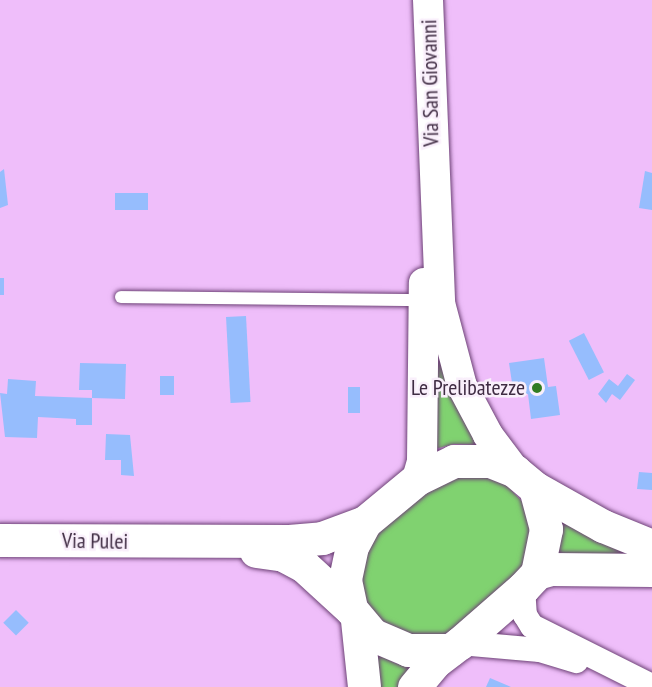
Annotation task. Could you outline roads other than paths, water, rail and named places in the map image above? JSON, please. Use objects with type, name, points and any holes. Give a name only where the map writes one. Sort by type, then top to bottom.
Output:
[{"type":"main road","points":[[189,543],[322,538],[365,522],[417,479],[437,466],[472,459],[525,480],[603,526],[652,546]]},
{"type":"main road","points":[[525,480],[546,529],[530,580]]},
{"type":"main road","points":[[364,687],[354,615],[345,580],[352,546],[365,522]]},
{"type":"main road","name":"Via Pulei","points":[[0,540],[189,543]]},
{"type":"main road","points":[[189,543],[283,555],[321,578],[354,615],[391,646],[426,652],[455,647]]},
{"type":"main road","points":[[414,687],[530,580],[551,569],[652,570]]},
{"type":"street","name":"Via San Giovanni","points":[[428,0],[432,166]]},
{"type":"street","points":[[417,479],[422,461],[423,300],[432,166]]},
{"type":"street","points":[[432,166],[440,303],[451,354],[476,413],[525,480]]},
{"type":"street","points":[[530,580],[525,615],[532,626],[619,672],[652,686]]},
{"type":"street","points":[[455,647],[540,650],[619,672]]},
{"type":"lane","points":[[121,297],[423,300]]},
{"type":"place","name":"Le Prelibatezze","points":[[537,388]]}]
